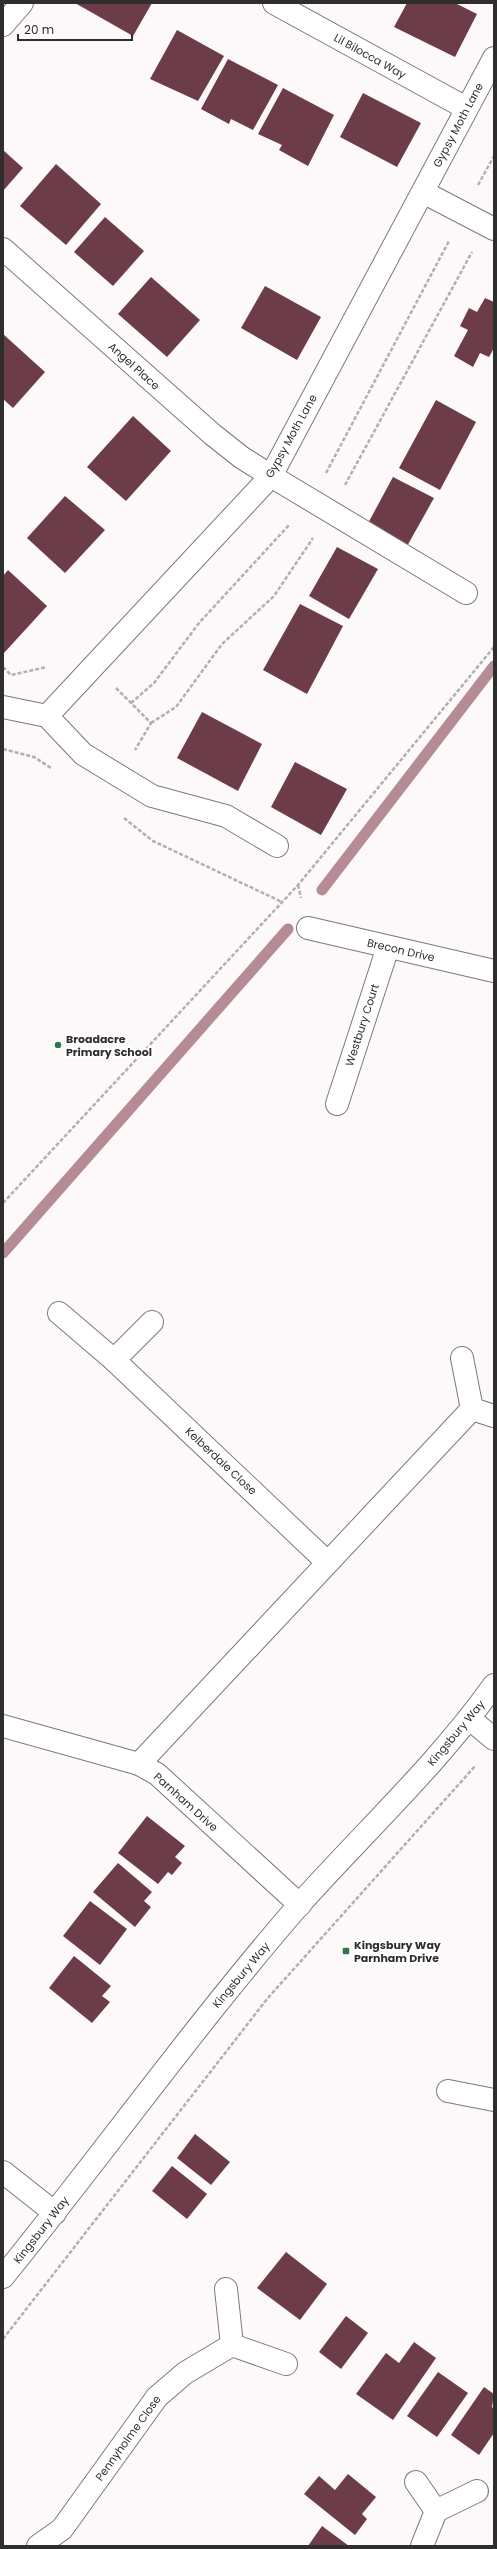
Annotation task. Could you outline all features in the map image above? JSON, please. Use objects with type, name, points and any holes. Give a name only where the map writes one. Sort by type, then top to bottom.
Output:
[{"type":"street","points":[[3,25],[22,3]]},
{"type":"street","name":"Lil Bilocca Way","points":[[274,3],[466,108]]},
{"type":"street","name":"Gypsy Moth Lane","points":[[47,716],[271,476],[494,58]]},
{"type":"street","points":[[423,192],[494,229]]},
{"type":"street","name":"Angel Place","points":[[3,249],[212,434],[241,457],[466,593]]},
{"type":"street","points":[[3,707],[47,716],[83,754],[152,796],[226,816],[277,846]]},
{"type":"street","name":"Brecon Drive","points":[[308,928],[494,971]]},
{"type":"street","name":"Westbury Court","points":[[337,1104],[388,947]]},
{"type":"street","name":"Kelberdale Close","points":[[59,1313],[114,1360],[327,1562]]},
{"type":"street","points":[[114,1360],[152,1322]]},
{"type":"street","points":[[462,1358],[472,1409]]},
{"type":"street","points":[[472,1409],[494,1416]]},
{"type":"street","points":[[139,1764],[472,1409]]},
{"type":"street","name":"Kingsbury Way","points":[[3,2277],[55,2213],[181,2046],[300,1905],[392,1807],[470,1719],[494,1685]]},
{"type":"street","points":[[470,1719],[494,1739]]},
{"type":"street","name":"Parnham Drive","points":[[3,1726],[139,1764],[157,1774],[300,1905]]},
{"type":"street","points":[[448,2090],[494,2100]]},
{"type":"street","points":[[3,2172],[55,2213]]},
{"type":"street","points":[[226,2289],[232,2345],[286,2364]]},
{"type":"street","name":"Pennyholme Close","points":[[38,2546],[62,2529],[157,2397],[185,2373],[232,2345]]},
{"type":"street","points":[[416,2482],[436,2511]]},
{"type":"street","points":[[422,2546],[436,2511],[477,2491]]},
{"type":"path","points":[[3,1203],[298,884],[494,647]]},
{"type":"path","points":[[3,667],[11,675]]},
{"type":"path","points":[[3,2339],[267,2000],[480,1760]]},
{"type":"building","points":[[75,3],[152,3],[133,36]]},
{"type":"building","points":[[407,3],[455,3],[477,14],[455,57],[394,27]]},
{"type":"building","points":[[177,30],[224,56],[198,101],[150,79]]},
{"type":"building","points":[[228,59],[278,85],[253,130],[231,119],[229,124],[201,109]]},
{"type":"building","points":[[283,88],[334,115],[308,166],[279,150],[282,145],[258,134]]},
{"type":"building","points":[[363,93],[421,123],[397,167],[340,137]]},
{"type":"building","points":[[3,150],[23,168],[3,191]]},
{"type":"building","points":[[56,164],[101,204],[66,245],[20,206]]},
{"type":"building","points":[[105,217],[144,251],[113,286],[74,252]]},
{"type":"building","points":[[151,277],[200,320],[167,357],[118,314]]},
{"type":"building","points":[[265,286],[321,317],[297,360],[241,328]]},
{"type":"building","points":[[485,298],[494,302],[494,348],[489,357],[480,353],[473,367],[454,356],[468,330],[460,326],[469,308],[477,312]]},
{"type":"building","points":[[3,334],[45,372],[13,408],[3,399]]},
{"type":"building","points":[[436,400],[476,422],[440,490],[399,468]]},
{"type":"building","points":[[133,416],[171,451],[126,501],[87,467]]},
{"type":"building","points":[[393,477],[434,498],[406,548],[366,527]]},
{"type":"building","points":[[65,496],[105,530],[65,573],[27,538]]},
{"type":"building","points":[[337,547],[378,569],[349,619],[309,596]]},
{"type":"building","points":[[8,570],[47,606],[4,653],[3,576]]},
{"type":"building","points":[[300,604],[343,626],[307,694],[263,670]]},
{"type":"building","points":[[202,712],[262,744],[238,791],[177,758]]},
{"type":"building","points":[[295,762],[347,789],[321,835],[271,807]]},
{"type":"building","points":[[147,1816],[185,1846],[175,1857],[182,1863],[172,1875],[168,1872],[158,1884],[118,1853]]},
{"type":"building","points":[[118,1863],[152,1892],[144,1901],[151,1907],[135,1927],[93,1892]]},
{"type":"building","points":[[90,1901],[127,1929],[100,1965],[63,1936]]},
{"type":"building","points":[[74,1956],[111,1986],[102,1996],[110,2002],[92,2023],[49,1988]]},
{"type":"building","points":[[195,2134],[230,2162],[211,2185],[177,2158]]},
{"type":"building","points":[[172,2166],[207,2194],[187,2219],[152,2191]]},
{"type":"building","points":[[286,2252],[327,2284],[300,2320],[257,2288]]},
{"type":"building","points":[[346,2316],[368,2333],[341,2369],[319,2352]]},
{"type":"building","points":[[414,2342],[436,2358],[393,2420],[356,2394],[386,2353],[399,2363]]},
{"type":"building","points":[[438,2372],[468,2393],[437,2437],[407,2416]]},
{"type":"building","points":[[484,2387],[494,2394],[492,2407],[494,2409],[494,2433],[479,2455],[451,2435]]},
{"type":"building","points":[[348,2474],[376,2497],[362,2514],[367,2519],[355,2535],[304,2494],[319,2476],[335,2490]]},
{"type":"building","points":[[322,2526],[349,2546],[308,2546]]},
{"type":"waterway","points":[[322,890],[494,666]]},
{"type":"waterway","points":[[3,1253],[288,929]]},
{"type":"place","name":"Broadacre Primary School","points":[[58,1045]]},
{"type":"place","name":"Kingsbury Way Parnham Drive","points":[[346,1951]]}]
